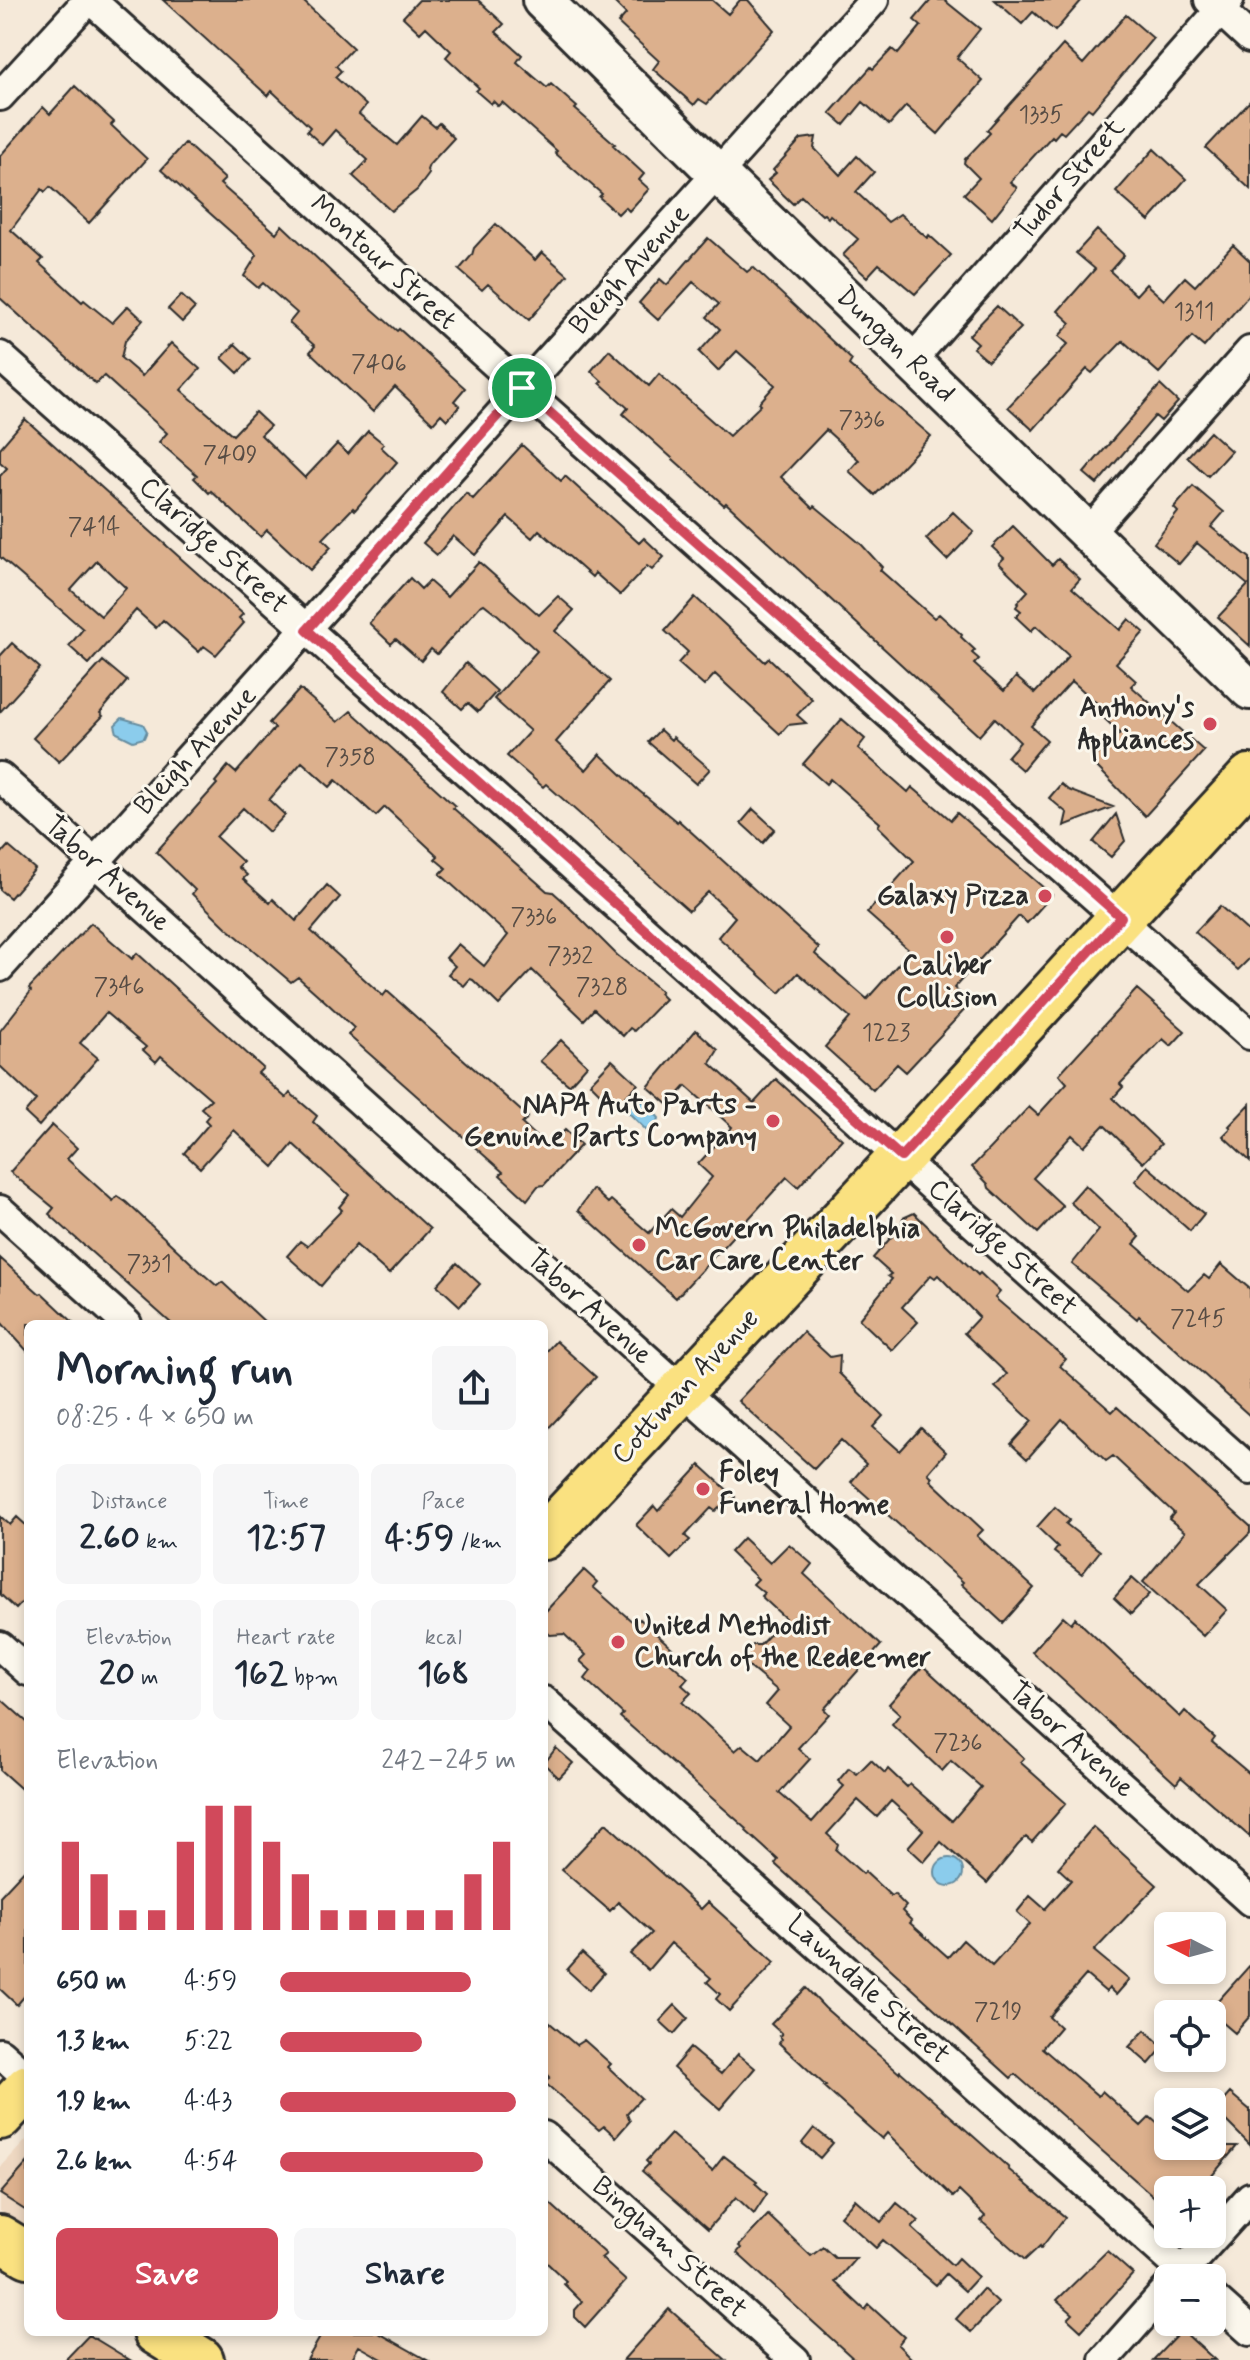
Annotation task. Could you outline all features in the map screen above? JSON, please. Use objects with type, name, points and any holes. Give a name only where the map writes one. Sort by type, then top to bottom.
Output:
[{"type":"main road","name":"Cottman Avenue","points":[[548,1533],[901,1157],[1250,777]]},
{"type":"main road","points":[[0,2117],[24,2091]]},
{"type":"main road","points":[[0,2238],[24,2253]]},
{"type":"main road","points":[[162,2336],[201,2360]]},
{"type":"street","points":[[0,96],[89,0]]},
{"type":"street","name":"Montour Street","points":[[89,0],[1250,1035]]},
{"type":"street","name":"Dungan Road","points":[[542,0],[1250,690]]},
{"type":"street","name":"Bleigh Avenue","points":[[0,967],[874,0]]},
{"type":"street","points":[[1219,3],[1250,38]]},
{"type":"street","name":"Tudor Street","points":[[911,361],[1219,3]]},
{"type":"street","points":[[1089,532],[1250,351]]},
{"type":"street","name":"Claridge Street","points":[[0,356],[1250,1470]]},
{"type":"street","name":"Tabor Avenue","points":[[0,777],[1250,1901]]},
{"type":"street","points":[[0,1210],[123,1320]]},
{"type":"street","points":[[0,1646],[24,1667]]},
{"type":"street","name":"Lawndale Street","points":[[548,1705],[1163,2264]]},
{"type":"street","points":[[0,2053],[24,2074]]},
{"type":"street","name":"Bingham Street","points":[[548,2140],[795,2360]]},
{"type":"street","points":[[1193,2264],[1250,2197]]},
{"type":"street","points":[[1104,2360],[1154,2307]]},
{"type":"street","points":[[1226,2310],[1250,2331]]},
{"type":"shaded area","points":[[24,2142],[24,2226],[0,2211],[0,2168]]},
{"type":"water","points":[[122,718],[143,724],[147,731],[144,738],[133,741],[117,733],[115,725]]},
{"type":"water","points":[[636,1101],[645,1102],[659,1118],[652,1129],[647,1131],[629,1113],[629,1108]]},
{"type":"water","points":[[949,1858],[959,1862],[963,1872],[959,1882],[949,1886],[939,1882],[935,1872],[939,1862]]},
{"type":"building","points":[[163,0],[302,0],[353,48],[336,66],[341,71],[335,77],[366,105],[359,114],[397,145],[422,116],[435,127],[439,123],[454,138],[429,165],[429,174],[417,190],[391,211],[353,176],[368,160],[335,130],[322,145],[307,131],[310,127],[272,91],[268,96]]},
{"type":"building","points":[[419,0],[478,0],[504,24],[496,32],[522,55],[517,62],[547,88],[551,84],[644,174],[639,180],[649,189],[629,211],[625,207],[618,214],[599,197],[602,194],[502,102],[498,106],[493,101],[491,104],[476,91],[479,88],[446,57],[451,51],[426,27],[420,33],[403,17]]},
{"type":"building","points":[[612,0],[712,0],[728,14],[740,0],[748,0],[774,30],[707,104],[699,99],[694,105],[653,69],[659,61],[618,23],[626,14]]},
{"type":"building","points":[[931,0],[944,0],[980,29],[957,58],[983,81],[938,134],[906,106],[889,125],[863,102],[844,125],[830,113],[871,67],[873,69],[892,49],[898,54],[921,26],[914,20]]},
{"type":"building","points":[[995,0],[1082,0],[1055,31],[1033,12],[1022,24]]},
{"type":"building","points":[[1126,15],[1153,38],[1092,111],[1088,108],[1064,134],[1060,131],[1054,138],[1052,136],[1010,182],[1017,188],[992,219],[964,194],[979,178],[964,163],[965,159],[1063,45],[1083,64]]},
{"type":"building","points":[[75,86],[114,122],[111,125],[147,159],[89,223],[50,187],[45,192],[42,189],[11,230],[43,259],[39,263],[82,302],[84,300],[112,323],[128,306],[143,320],[125,341],[121,358],[142,376],[171,343],[200,369],[181,390],[233,435],[255,412],[270,426],[261,435],[305,478],[337,444],[348,454],[368,431],[384,444],[381,447],[397,462],[355,510],[353,508],[323,539],[331,547],[310,570],[267,530],[261,537],[211,491],[209,493],[194,478],[197,475],[159,442],[167,433],[104,376],[96,384],[0,298],[0,156],[43,107],[50,114]]},
{"type":"building","points":[[1250,101],[1250,189],[1206,148]]},
{"type":"building","points":[[816,137],[814,148],[840,175],[857,156],[874,172],[856,192],[888,222],[900,214],[951,255],[915,294],[879,264],[867,277],[843,255],[858,239],[830,215],[828,218],[822,215],[801,196],[793,204],[768,180],[801,139]]},
{"type":"building","points":[[185,143],[225,179],[220,184],[276,233],[282,225],[344,284],[465,388],[454,401],[460,406],[447,420],[441,414],[433,423],[395,387],[373,412],[310,352],[315,346],[289,323],[297,313],[263,283],[258,288],[244,276],[257,255],[161,170]]},
{"type":"building","points":[[1154,149],[1186,179],[1149,221],[1116,192]]},
{"type":"building","points":[[496,224],[535,260],[542,252],[568,275],[529,320],[488,284],[482,290],[459,270]]},
{"type":"building","points":[[1097,230],[1124,255],[1110,271],[1136,295],[1146,284],[1164,300],[1185,277],[1195,286],[1233,245],[1250,261],[1250,294],[1204,347],[1192,337],[1159,373],[1123,341],[1092,373],[1087,369],[1033,430],[1008,407],[1068,344],[1059,336],[1071,323],[1058,311],[1095,269],[1076,253]]},
{"type":"building","points":[[708,238],[747,272],[753,267],[852,360],[849,365],[931,436],[875,495],[849,471],[859,460],[826,430],[781,477],[813,508],[815,506],[862,545],[882,567],[880,570],[934,618],[939,614],[962,635],[979,659],[974,664],[1004,691],[1016,677],[1035,693],[1069,656],[1036,626],[1031,631],[1016,617],[1021,611],[1016,607],[1017,603],[1028,591],[999,563],[1004,558],[992,547],[1013,526],[1052,565],[1058,559],[1080,579],[1072,588],[1120,630],[1129,619],[1144,632],[1116,663],[1136,681],[1131,686],[1204,751],[1145,816],[1095,765],[1097,763],[1092,759],[1120,733],[1096,711],[1100,706],[1072,681],[1031,726],[1047,740],[1022,770],[1007,757],[1020,742],[995,718],[979,736],[726,503],[724,505],[623,414],[628,408],[591,371],[609,350],[649,386],[659,374],[729,436],[761,405],[759,403],[775,385],[737,351],[718,371],[699,352],[720,329],[707,317],[719,304],[693,282],[658,320],[639,303],[660,279],[667,285]]},
{"type":"building","points":[[181,295],[195,308],[182,322],[168,309]]},
{"type":"building","points":[[997,306],[1021,328],[988,361],[973,348],[978,343],[969,335]]},
{"type":"building","points":[[235,344],[251,359],[238,373],[222,358]]},
{"type":"building","points":[[1160,385],[1178,402],[1161,421],[1155,416],[1097,484],[1084,473]]},
{"type":"building","points":[[25,419],[243,614],[239,618],[244,623],[216,655],[204,646],[199,652],[163,620],[156,628],[136,610],[89,664],[69,646],[83,629],[0,557],[0,476],[7,468],[0,462],[0,448]],"holes":[[[97,561],[126,588],[101,616],[71,590]]]},
{"type":"building","points":[[1210,432],[1231,451],[1208,476],[1187,457]]},
{"type":"building","points":[[522,445],[561,481],[565,476],[639,543],[644,538],[664,557],[652,570],[647,566],[620,595],[595,573],[592,577],[539,530],[532,538],[508,517],[475,555],[453,536],[437,555],[423,543],[466,493],[473,499]]},
{"type":"building","points":[[1193,486],[1224,512],[1211,527],[1250,558],[1250,646],[1218,617],[1248,585],[1197,543],[1179,564],[1154,543],[1178,512],[1174,508]]},
{"type":"building","points":[[953,512],[974,532],[947,560],[926,539]]},
{"type":"building","points":[[479,562],[539,615],[558,596],[574,610],[555,631],[610,681],[556,742],[586,770],[600,754],[819,948],[815,954],[867,999],[910,951],[867,913],[914,861],[878,826],[880,823],[830,779],[826,784],[803,764],[842,719],[865,739],[858,748],[908,792],[912,787],[951,820],[957,813],[1052,895],[1027,923],[1019,916],[954,988],[971,1003],[906,1072],[897,1064],[873,1090],[825,1047],[850,1018],[798,973],[780,993],[718,937],[735,917],[708,892],[689,911],[546,784],[543,787],[507,756],[530,731],[494,699],[537,651],[498,615],[484,604],[480,606],[437,654],[431,649],[421,661],[396,639],[391,644],[369,623],[410,578],[421,589],[429,581],[447,597]]},
{"type":"building","points":[[695,597],[765,662],[769,658],[812,699],[797,715],[806,723],[788,725],[780,734],[715,674],[704,686],[678,663],[688,652],[665,631]]},
{"type":"building","points":[[12,643],[40,668],[0,712],[0,656]]},
{"type":"building","points":[[103,661],[127,681],[100,713],[103,716],[59,762],[33,738]]},
{"type":"building","points":[[466,663],[497,691],[478,712],[468,703],[462,709],[443,692]]},
{"type":"building","points":[[300,689],[338,722],[351,711],[455,806],[453,808],[547,891],[562,900],[617,955],[661,991],[659,993],[665,999],[634,1031],[630,1028],[623,1036],[594,1009],[584,1020],[532,970],[499,1005],[473,980],[470,979],[464,986],[448,974],[455,966],[446,958],[458,944],[484,966],[508,935],[440,874],[446,868],[435,859],[438,856],[385,807],[376,816],[336,780],[330,787],[302,762],[269,800],[285,815],[269,832],[243,808],[216,837],[243,862],[238,867],[247,875],[243,879],[270,903],[273,899],[296,921],[327,885],[340,897],[311,931],[383,996],[387,991],[528,1117],[522,1124],[548,1148],[565,1130],[581,1145],[527,1200],[500,1175],[503,1172],[348,1035],[354,1028],[298,977],[291,982],[227,928],[192,894],[195,890],[156,852],[217,784],[215,782],[228,766],[236,773],[275,728],[269,723]]},
{"type":"building","points":[[660,730],[671,740],[673,737],[710,769],[696,784],[648,742]]},
{"type":"building","points":[[1061,784],[1068,790],[1113,807],[1064,826],[1067,813],[1049,798]]},
{"type":"building","points":[[753,809],[775,829],[763,843],[741,823]]},
{"type":"building","points":[[1116,814],[1125,841],[1111,857],[1093,842]]},
{"type":"building","points":[[8,846],[35,869],[10,898],[0,890],[0,855]]},
{"type":"building","points":[[1220,906],[1250,933],[1250,958],[1238,970],[1195,932]]},
{"type":"building","points":[[91,923],[132,959],[137,953],[263,1068],[258,1073],[286,1098],[290,1093],[317,1116],[313,1122],[430,1229],[389,1274],[356,1245],[321,1286],[287,1256],[300,1241],[307,1246],[342,1210],[339,1207],[349,1195],[293,1144],[274,1167],[234,1130],[200,1168],[184,1153],[209,1124],[205,1120],[209,1115],[201,1108],[211,1099],[161,1056],[156,1062],[143,1050],[146,1047],[106,1013],[80,1043],[98,1058],[39,1126],[25,1113],[36,1100],[0,1066],[0,1031],[31,991],[29,988]]},
{"type":"building","points":[[1137,989],[1185,1031],[1171,1046],[1163,1039],[1120,1084],[1123,1087],[1113,1098],[1161,1144],[1143,1163],[1104,1125],[1084,1146],[1072,1135],[1033,1178],[1063,1206],[1038,1233],[989,1188],[972,1167],[1029,1107],[1038,1115],[1067,1083],[1059,1074]]},
{"type":"building","points":[[696,1030],[718,1050],[710,1063],[754,1103],[776,1079],[842,1139],[798,1187],[787,1177],[676,1298],[578,1210],[593,1189],[608,1203],[611,1200],[649,1233],[671,1209],[680,1217],[712,1177],[698,1164],[732,1127],[686,1086],[669,1105],[648,1087]]},
{"type":"building","points":[[561,1040],[587,1065],[569,1085],[540,1061]]},
{"type":"building","points":[[612,1060],[638,1084],[615,1108],[590,1083]]},
{"type":"building","points":[[1250,1104],[1250,1161],[1223,1136]]},
{"type":"building","points":[[52,1125],[77,1148],[67,1159],[113,1201],[117,1196],[126,1202],[217,1286],[222,1282],[263,1320],[168,1320],[49,1214],[54,1208],[10,1172]]},
{"type":"building","points":[[1147,1166],[1204,1214],[1190,1231],[1135,1181]]},
{"type":"building","points":[[1085,1185],[1140,1237],[1134,1244],[1188,1291],[1204,1275],[1209,1279],[1221,1264],[1250,1289],[1250,1416],[1139,1316],[1137,1319],[1072,1264],[1099,1230],[1070,1202]]},
{"type":"building","points":[[914,1213],[1000,1292],[995,1298],[1066,1359],[1060,1366],[1112,1412],[1117,1407],[1250,1526],[1250,1533],[1199,1584],[1227,1610],[1203,1636],[1143,1582],[1185,1532],[1169,1519],[1174,1513],[1113,1456],[1106,1461],[1062,1419],[1027,1459],[1011,1444],[1032,1421],[995,1387],[1007,1374],[964,1333],[979,1317],[938,1275],[935,1278],[931,1275],[902,1307],[918,1322],[892,1350],[859,1319],[892,1279],[888,1276],[891,1274],[873,1258],[901,1226],[903,1218]]},
{"type":"building","points":[[0,1258],[71,1320],[24,1320],[24,1348],[0,1321]]},
{"type":"building","points":[[457,1263],[480,1284],[460,1306],[437,1285]]},
{"type":"building","points":[[803,1332],[830,1357],[840,1355],[839,1373],[883,1416],[873,1427],[900,1451],[921,1428],[946,1452],[928,1473],[932,1477],[930,1480],[983,1530],[977,1536],[1034,1588],[1003,1623],[961,1584],[963,1582],[851,1482],[866,1464],[841,1440],[814,1469],[738,1401]]},
{"type":"building","points":[[556,1341],[596,1377],[548,1429],[548,1350]]},
{"type":"building","points":[[700,1465],[735,1497],[722,1511],[719,1507],[715,1511],[711,1508],[685,1536],[690,1540],[671,1559],[636,1525],[654,1506],[658,1511]]},
{"type":"building","points":[[1055,1507],[1070,1520],[1066,1524],[1100,1551],[1082,1574],[1054,1552],[1058,1547],[1037,1527]]},
{"type":"building","points":[[0,1516],[10,1525],[17,1517],[24,1523],[24,1600],[16,1609],[0,1594]]},
{"type":"building","points":[[743,1538],[770,1563],[789,1544],[812,1564],[804,1574],[881,1645],[824,1709],[829,1714],[798,1748],[810,1759],[779,1793],[812,1822],[844,1786],[838,1781],[849,1768],[857,1774],[871,1760],[885,1773],[888,1769],[907,1787],[910,1784],[952,1821],[981,1787],[951,1761],[942,1771],[892,1724],[900,1714],[889,1704],[923,1666],[1024,1758],[1020,1762],[1066,1803],[1032,1842],[1026,1837],[1018,1845],[987,1883],[941,1842],[924,1862],[908,1847],[923,1830],[891,1801],[877,1817],[858,1800],[827,1834],[838,1844],[836,1850],[906,1906],[902,1911],[912,1921],[910,1923],[948,1957],[963,1940],[992,1966],[1030,1924],[1017,1912],[1030,1896],[1045,1909],[1071,1880],[1058,1868],[1093,1827],[1157,1885],[1094,1951],[1129,1980],[1116,1995],[1109,1988],[1106,1992],[1086,1975],[1049,2017],[1060,2027],[1042,2048],[1098,2096],[1102,2091],[1141,2126],[1150,2117],[1154,2121],[1154,2160],[1225,2160],[1212,2176],[1154,2176],[1154,2197],[1015,2074],[1011,2078],[775,1864],[778,1860],[747,1829],[620,1717],[623,1714],[585,1679],[591,1671],[580,1661],[586,1655],[564,1634],[548,1633],[548,1609],[584,1570],[597,1582],[593,1587],[635,1624],[640,1619],[672,1648],[664,1657],[688,1678],[682,1685],[691,1693],[682,1702],[735,1751],[742,1745],[760,1760],[789,1726],[766,1705],[778,1691],[741,1660],[753,1645],[760,1645],[785,1618],[761,1596],[764,1593],[753,1584],[758,1579],[730,1552]]},
{"type":"building","points":[[1132,1578],[1150,1594],[1131,1614],[1114,1598]]},
{"type":"building","points":[[1063,1616],[1071,1623],[1075,1618],[1180,1717],[1185,1711],[1215,1738],[1212,1742],[1250,1774],[1250,1837],[1181,1777],[1176,1784],[1032,1652]]},
{"type":"building","points":[[0,1698],[24,1719],[24,1791],[0,1770]]},
{"type":"building","points":[[556,1748],[573,1763],[559,1778],[548,1768],[548,1759]]},
{"type":"building","points":[[606,1823],[701,1909],[708,1902],[775,1962],[729,2011],[716,1999],[720,1994],[707,1982],[711,1978],[671,1943],[648,1970],[630,1954],[652,1933],[618,1902],[610,1911],[562,1870]]},
{"type":"building","points":[[24,1870],[24,1997],[17,2005],[0,1989],[0,1896]]},
{"type":"building","points":[[582,1953],[604,1973],[589,1990],[567,1970]]},
{"type":"building","points":[[1250,1965],[1250,2016],[1235,2033],[1226,2025],[1226,2000],[1219,2000]]},
{"type":"building","points":[[806,1988],[1065,2217],[1041,2248],[1025,2260],[981,2221],[985,2216],[959,2191],[953,2197],[887,2133],[882,2139],[779,2043],[782,2034],[771,2024]]},
{"type":"building","points":[[675,2005],[688,2018],[674,2034],[660,2021]]},
{"type":"building","points":[[548,2021],[576,2045],[584,2040],[611,2064],[608,2067],[641,2098],[627,2113],[630,2121],[616,2137],[604,2126],[599,2130],[548,2086]]},
{"type":"building","points":[[1145,2030],[1154,2038],[1154,2058],[1149,2064],[1129,2047]]},
{"type":"building","points":[[690,2048],[721,2074],[738,2054],[755,2068],[720,2109],[673,2068]]},
{"type":"building","points":[[1230,2093],[1250,2110],[1250,2145],[1226,2121],[1226,2098]]},
{"type":"building","points":[[814,2128],[833,2143],[820,2158],[802,2143]]},
{"type":"building","points":[[671,2134],[712,2171],[724,2156],[757,2181],[755,2183],[767,2194],[754,2214],[736,2197],[708,2229],[642,2171],[649,2164],[646,2161]]},
{"type":"building","points":[[1226,2146],[1237,2146],[1226,2159]]},
{"type":"building","points":[[24,2167],[24,2209],[0,2194]]},
{"type":"building","points":[[855,2199],[881,2222],[897,2203],[919,2221],[912,2228],[952,2265],[958,2258],[978,2277],[965,2291],[946,2274],[936,2285],[883,2240],[876,2248],[840,2216]]},
{"type":"building","points":[[548,2202],[606,2254],[601,2258],[626,2281],[585,2327],[575,2317],[575,2310],[582,2302],[564,2284],[566,2281],[548,2264]]},
{"type":"building","points":[[768,2215],[811,2256],[823,2247],[835,2258],[856,2258],[835,2282],[865,2310],[869,2305],[904,2337],[898,2345],[913,2360],[855,2360],[737,2253],[741,2248],[739,2246]]},
{"type":"building","points":[[1107,2251],[1133,2274],[1081,2331],[1068,2319],[1073,2314],[1057,2300]]},
{"type":"building","points":[[983,2289],[998,2303],[971,2332],[956,2319]]},
{"type":"building","points":[[669,2309],[726,2360],[623,2360]]},
{"type":"building","points":[[91,2336],[130,2360],[65,2360]]},
{"type":"building","points":[[321,2336],[384,2336],[427,2360],[384,2360],[359,2346],[351,2360],[307,2360]]},
{"type":"building","points":[[1176,2336],[1188,2336],[1215,2360],[1153,2360]]},
{"type":"place","name":"Anthony's Appliances","points":[[1210,724]]},
{"type":"place","name":"Galaxy Pizza","points":[[1045,896]]},
{"type":"place","name":"Caliber Collision","points":[[947,937]]},
{"type":"place","name":"NAPA Auto Parts - Genuine Parts Company","points":[[773,1121]]},
{"type":"place","name":"McGovern Philadelphia Car Care Center","points":[[639,1245]]},
{"type":"place","name":"Foley Funeral Home","points":[[703,1489]]},
{"type":"place","name":"United Methodist Church of the Redeemer","points":[[618,1642]]},
{"type":"route","points":[[522,388],[1121,917],[901,1157],[307,630],[522,388]]}]
